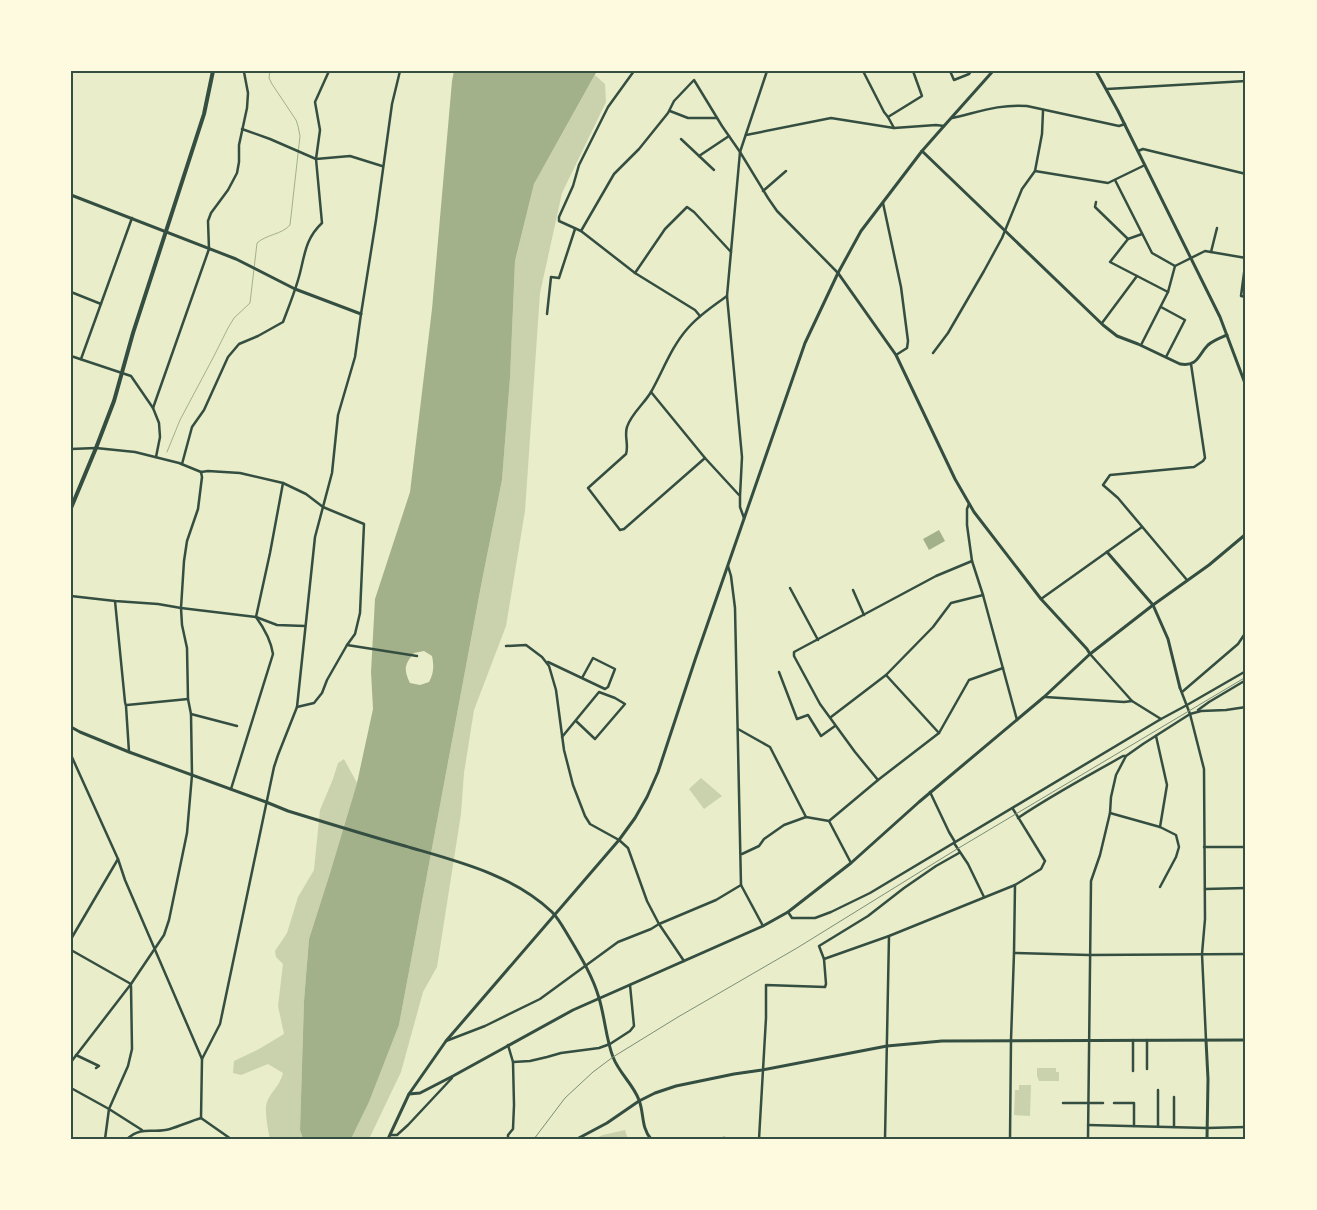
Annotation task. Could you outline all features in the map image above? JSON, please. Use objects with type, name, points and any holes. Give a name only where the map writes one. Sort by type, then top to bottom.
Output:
[{"type":"main road","points":[[71,508],[114,401],[133,333],[204,114],[213,71]]},
{"type":"street","points":[[182,464],[192,427],[204,410],[228,357],[239,344],[283,322],[300,274],[307,244],[314,230],[322,223],[316,159],[320,130],[315,102],[329,71]]},
{"type":"street","points":[[202,1059],[220,1024],[266,802],[278,755],[297,707],[315,537],[332,473],[338,415],[355,357],[360,314],[376,220],[382,166],[392,104],[400,71]]},
{"type":"street","points":[[634,71],[608,107],[579,165],[559,221],[580,231],[635,272],[695,310],[700,316]]},
{"type":"street","points":[[744,518],[740,507],[742,457],[727,296],[740,152],[767,71]]},
{"type":"street","points":[[863,71],[894,128]]},
{"type":"street","points":[[888,117],[922,96],[913,71]]},
{"type":"street","points":[[950,71],[954,80],[969,74],[971,71]]},
{"type":"street","points":[[986,71],[992,72]]},
{"type":"street","points":[[1096,71],[1125,124],[1220,317],[1246,386]]},
{"type":"street","points":[[153,408],[209,249],[208,222],[211,213],[228,190],[237,173],[239,144],[248,94],[244,72]]},
{"type":"street","points":[[389,1137],[410,1094],[446,1041],[619,840],[647,797],[658,772],[805,343],[838,274],[862,231],[922,151],[992,72]]},
{"type":"street","points":[[580,231],[614,174],[639,149],[670,111],[674,100],[694,80],[776,211],[838,274],[896,356],[955,479],[969,504],[998,544],[1041,599],[1132,701],[1161,719]]},
{"type":"street","points":[[1107,89],[1246,81]]},
{"type":"street","points":[[952,118],[988,108],[1013,105],[1027,106],[1118,126],[1125,124]]},
{"type":"street","points":[[670,111],[688,118],[717,118]]},
{"type":"street","points":[[933,353],[948,333],[984,271],[1005,230],[1022,189],[1035,171],[1042,134],[1043,111]]},
{"type":"street","points":[[746,135],[831,118],[894,128],[944,126]]},
{"type":"street","points":[[242,129],[316,159],[350,156],[382,166]]},
{"type":"street","points":[[699,156],[729,136]]},
{"type":"street","points":[[681,140],[714,170]]},
{"type":"street","points":[[1138,151],[1143,149],[1246,174]]},
{"type":"street","points":[[922,151],[1102,324],[1117,336],[1186,365],[1196,361],[1213,341],[1227,335]]},
{"type":"street","points":[[1035,171],[1108,183],[1145,165]]},
{"type":"street","points":[[763,191],[786,171]]},
{"type":"street","points":[[1115,180],[1152,253],[1175,266]]},
{"type":"street","points":[[71,195],[244,263],[295,289],[360,314]]},
{"type":"street","points":[[1096,202],[1095,207],[1128,239]]},
{"type":"street","points":[[882,203],[901,287],[908,341],[907,348],[896,356]]},
{"type":"street","points":[[635,272],[665,229],[687,207],[694,212],[731,252]]},
{"type":"street","points":[[80,359],[132,218]]},
{"type":"street","points":[[1211,252],[1217,228]]},
{"type":"street","points":[[547,314],[551,277],[559,278],[575,229]]},
{"type":"street","points":[[1142,234],[1128,239],[1110,262],[1168,292]]},
{"type":"street","points":[[1141,346],[1168,292],[1175,266],[1205,251],[1246,258],[1241,296],[1246,297]]},
{"type":"street","points":[[1102,324],[1137,276]]},
{"type":"street","points":[[71,292],[101,304]]},
{"type":"street","points":[[705,458],[624,529],[620,530],[588,488],[626,454],[625,432],[628,424],[651,392],[678,341],[700,316],[727,296]]},
{"type":"street","points":[[1161,306],[1185,320],[1166,357]]},
{"type":"street","points":[[71,356],[132,376],[153,408],[159,423],[160,437],[156,457]]},
{"type":"street","points":[[1187,580],[1118,498],[1103,485],[1110,475],[1194,467],[1203,461],[1205,458],[1191,364]]},
{"type":"street","points":[[651,392],[705,458],[740,496]]},
{"type":"street","points":[[71,449],[96,448],[135,452],[182,464],[202,472],[240,473],[282,483],[306,494],[323,508],[364,524],[360,613],[355,634],[327,680],[322,693],[314,703],[297,707]]},
{"type":"street","points":[[71,1062],[131,984],[164,935],[169,920],[187,833],[192,775],[187,648],[182,625],[181,608],[184,561],[187,542],[198,509],[202,472]]},
{"type":"street","points":[[231,789],[273,654],[272,645],[256,617],[270,553],[282,483]]},
{"type":"street","points":[[969,504],[967,509],[967,525],[972,561],[984,595],[1017,720]]},
{"type":"street","points":[[1041,599],[1142,526]]},
{"type":"street","points":[[410,1094],[420,1093],[573,1010],[763,926],[788,912],[851,863],[930,792],[1044,697],[1090,654],[1153,605],[1209,565],[1246,534]]},
{"type":"street","points":[[1107,552],[1153,605],[1168,639],[1181,690],[1188,705],[1204,769],[1204,919],[1202,954],[1208,1078],[1207,1139]]},
{"type":"street","points":[[878,780],[820,704],[794,656],[794,652],[936,576],[972,561]]},
{"type":"street","points":[[728,566],[735,608],[742,885],[763,926]]},
{"type":"street","points":[[790,588],[818,640]]},
{"type":"street","points":[[853,590],[864,615]]},
{"type":"street","points":[[831,717],[886,675],[933,627],[951,603],[984,595]]},
{"type":"street","points":[[71,596],[158,604],[256,617],[277,625],[306,626]]},
{"type":"street","points":[[115,601],[129,752]]},
{"type":"street","points":[[1181,690],[1238,644],[1246,632]]},
{"type":"street","points":[[347,645],[417,656]]},
{"type":"street","points":[[506,646],[526,645],[549,666],[556,690],[564,750],[573,785],[586,816],[590,824],[619,840],[628,848],[647,901],[659,924],[684,961]]},
{"type":"street","points":[[546,662],[605,689],[608,687],[615,669],[593,658],[582,678]]},
{"type":"street","points":[[741,854],[759,846],[764,839],[784,825],[806,817],[829,821],[938,733],[969,680],[1003,668]]},
{"type":"street","points":[[788,912],[792,918],[815,918],[870,893],[1161,719],[1246,671]]},
{"type":"street","points":[[779,672],[797,719],[808,715],[821,736],[835,726]]},
{"type":"street","points":[[886,675],[938,733]]},
{"type":"street","points":[[1194,713],[1246,680]]},
{"type":"street","points":[[562,737],[600,692],[616,698],[625,704],[596,739],[576,721]]},
{"type":"street","points":[[1044,697],[1132,701]]},
{"type":"street","points":[[126,706],[188,699]]},
{"type":"street","points":[[1018,818],[1126,756],[1190,714],[1201,711],[1246,707]]},
{"type":"street","points":[[191,714],[237,726]]},
{"type":"street","points":[[71,727],[129,752],[288,811],[474,867],[516,886],[537,900],[554,914],[586,965],[599,998],[613,1057],[632,1086],[639,1101],[641,1116],[648,1137],[651,1139]]},
{"type":"street","points":[[738,729],[770,747],[806,817]]},
{"type":"street","points":[[1156,736],[1166,786],[1160,827]]},
{"type":"street","points":[[71,755],[118,859],[202,1059],[201,1118]]},
{"type":"street","points":[[1088,1139],[1091,881],[1100,855],[1110,813],[1111,797],[1116,775],[1126,756]]},
{"type":"street","points":[[930,792],[959,853],[968,864],[984,897]]},
{"type":"street","points":[[824,959],[889,936],[1015,885],[1041,868],[1045,861],[1013,809]]},
{"type":"street","points":[[1110,813],[1160,827],[1176,835],[1179,847],[1176,857],[1160,887]]},
{"type":"street","points":[[829,821],[851,863]]},
{"type":"street","points":[[1204,846],[1246,847]]},
{"type":"street","points":[[759,1139],[766,985],[825,987],[824,959],[819,946],[868,916],[904,888],[959,853]]},
{"type":"street","points":[[71,939],[118,859]]},
{"type":"street","points":[[446,1041],[485,1026],[540,999],[618,942],[651,930],[659,924],[716,900],[742,885]]},
{"type":"street","points":[[1010,1139],[1015,885]]},
{"type":"street","points":[[1204,889],[1246,888]]},
{"type":"street","points":[[885,1139],[889,936]]},
{"type":"street","points":[[71,950],[131,984]]},
{"type":"street","points":[[1014,953],[1089,955],[1246,954]]},
{"type":"street","points":[[105,1139],[109,1109],[128,1066],[132,1050],[131,984]]},
{"type":"street","points":[[513,1062],[547,1058],[561,1052],[599,1048],[610,1044],[630,1031],[634,1026],[630,984]]},
{"type":"street","points":[[1132,1040],[1133,1071]]},
{"type":"street","points":[[1147,1040],[1147,1069]]},
{"type":"street","points":[[577,1139],[607,1123],[639,1101],[676,1086],[887,1046],[942,1041],[1246,1040]]},
{"type":"street","points":[[508,1045],[513,1062],[514,1105],[513,1129],[508,1134],[508,1139]]},
{"type":"street","points":[[76,1055],[99,1066],[96,1068]]},
{"type":"street","points":[[389,1137],[396,1135],[408,1125],[452,1076]]},
{"type":"street","points":[[71,1088],[142,1130]]},
{"type":"street","points":[[1158,1090],[1158,1126]]},
{"type":"street","points":[[1174,1097],[1174,1127]]},
{"type":"street","points":[[1063,1103],[1103,1103]]},
{"type":"street","points":[[1114,1103],[1134,1103],[1134,1126]]},
{"type":"street","points":[[128,1139],[134,1133],[142,1130],[168,1130],[201,1118]]},
{"type":"street","points":[[201,1118],[231,1139]]},
{"type":"street","points":[[1088,1125],[1246,1127]]},
{"type":"street","points":[[719,1139],[732,1139]]},
{"type":"shaded area","points":[[454,71],[597,71],[534,184],[515,261],[510,378],[502,480],[399,1025],[369,1102],[351,1139],[303,1139],[300,1130],[304,1001],[309,939],[357,783],[373,709],[371,672],[375,599],[410,492],[432,309]],"holes":[[[424,651],[432,656],[433,669],[429,682],[420,685],[410,683],[406,674],[406,667],[414,653]]]},
{"type":"shaded area","points":[[595,75],[605,84],[606,102],[562,193],[540,293],[525,511],[506,626],[474,710],[464,773],[461,814],[437,967],[423,992],[401,1072],[369,1139],[351,1139],[369,1102],[399,1025],[502,480],[510,378],[515,261],[534,184]]},
{"type":"shaded area","points":[[939,530],[945,541],[929,550],[923,539]]},
{"type":"shaded area","points":[[344,759],[357,783],[309,939],[304,1001],[300,1130],[303,1139],[270,1139],[266,1105],[283,1073],[268,1064],[241,1075],[233,1073],[234,1061],[284,1034],[278,1006],[283,964],[276,957],[275,951],[287,933],[298,897],[314,870],[320,810],[338,763]]},
{"type":"shaded area","points":[[701,778],[722,796],[704,809],[689,789]]},
{"type":"shaded area","points":[[1037,1068],[1056,1068],[1056,1072],[1059,1072],[1059,1081],[1039,1081]]},
{"type":"shaded area","points":[[1019,1085],[1031,1085],[1030,1116],[1014,1115],[1015,1090],[1019,1090]]},
{"type":"shaded area","points":[[625,1130],[628,1139],[593,1139],[603,1135]]},
{"type":"waterway","points":[[167,452],[180,420],[228,328],[234,318],[250,303],[257,243],[290,225],[300,136],[296,120],[269,78],[270,71]]},
{"type":"railway","points":[[534,1139],[565,1098],[593,1072],[613,1057],[1246,677]]}]
